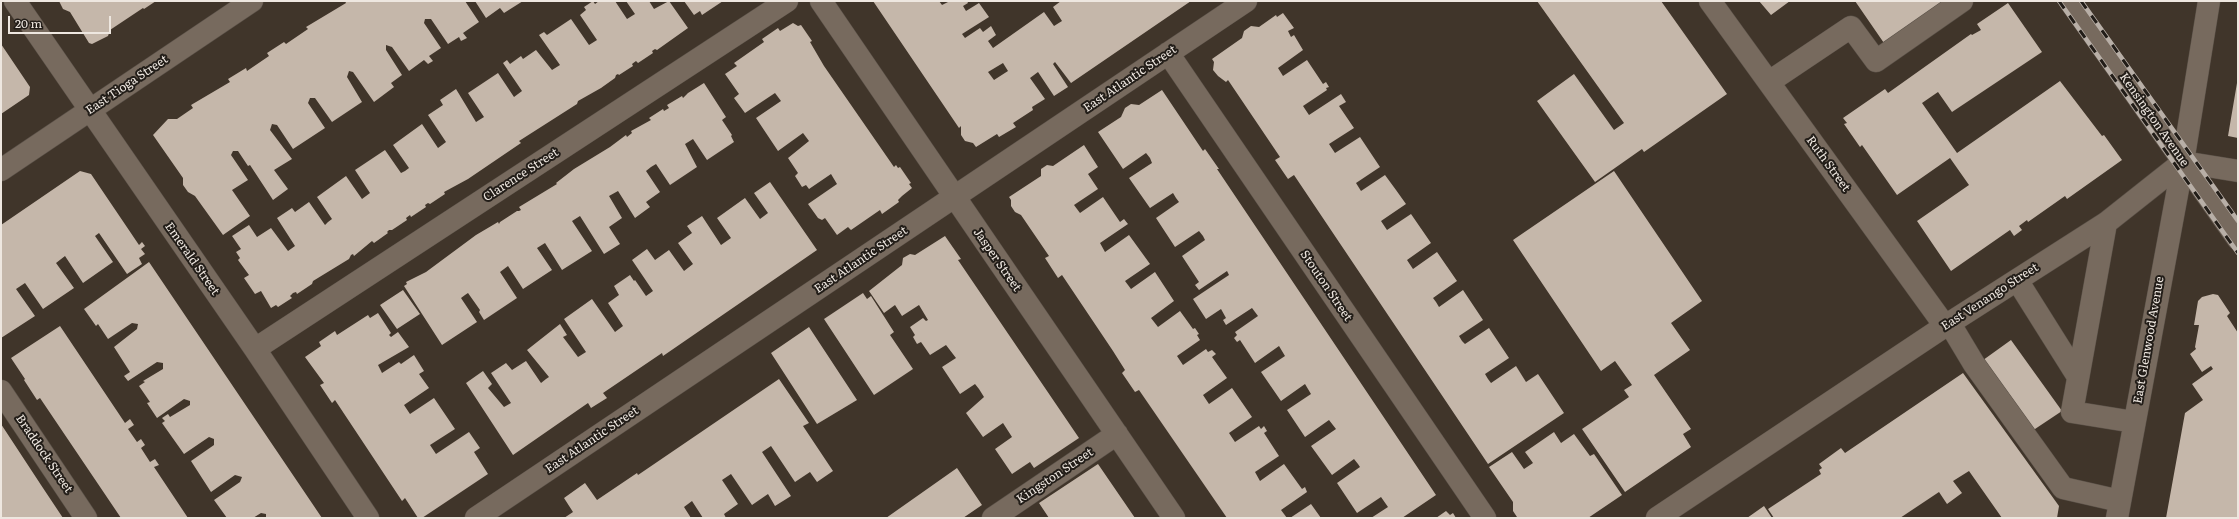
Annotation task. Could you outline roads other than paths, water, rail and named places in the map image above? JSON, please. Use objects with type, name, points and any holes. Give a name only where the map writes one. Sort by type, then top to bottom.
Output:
[{"type":"street","name":"Emerald Street","points":[[15,1],[89,111],[255,349],[368,518]]},
{"type":"street","name":"East Tioga Street","points":[[1,170],[252,1]]},
{"type":"street","name":"Clarence Street","points":[[255,349],[787,1]]},
{"type":"street","name":"Jasper Street","points":[[821,1],[1174,518]]},
{"type":"street","name":"East Atlantic Street","points":[[476,518],[1246,1]]},
{"type":"street","name":"Ruth Street","points":[[1710,1],[1948,325],[1974,364],[2063,488],[2119,510]]},
{"type":"street","points":[[1769,82],[1851,27],[1876,61],[1962,1]]},
{"type":"street","name":"Kensington Avenue","points":[[2070,1],[2238,239]]},
{"type":"street","points":[[2209,1],[2183,162],[2238,171]]},
{"type":"street","name":"Stouton Street","points":[[1168,53],[1485,518]]},
{"type":"street","name":"East Venango Street","points":[[1658,518],[1948,325],[2106,223],[2183,162]]},
{"type":"street","name":"East Glenwood Avenue","points":[[2119,510],[2183,162]]},
{"type":"street","points":[[2106,223],[2072,412],[2134,422]]},
{"type":"street","points":[[2017,280],[2078,377]]},
{"type":"street","name":"Braddock Street","points":[[1,391],[86,518]]},
{"type":"street","name":"Kingston Street","points":[[993,518],[1117,434]]},
{"type":"railway","points":[[2059,1],[2238,253]]},
{"type":"railway","points":[[2081,1],[2238,221]]}]
